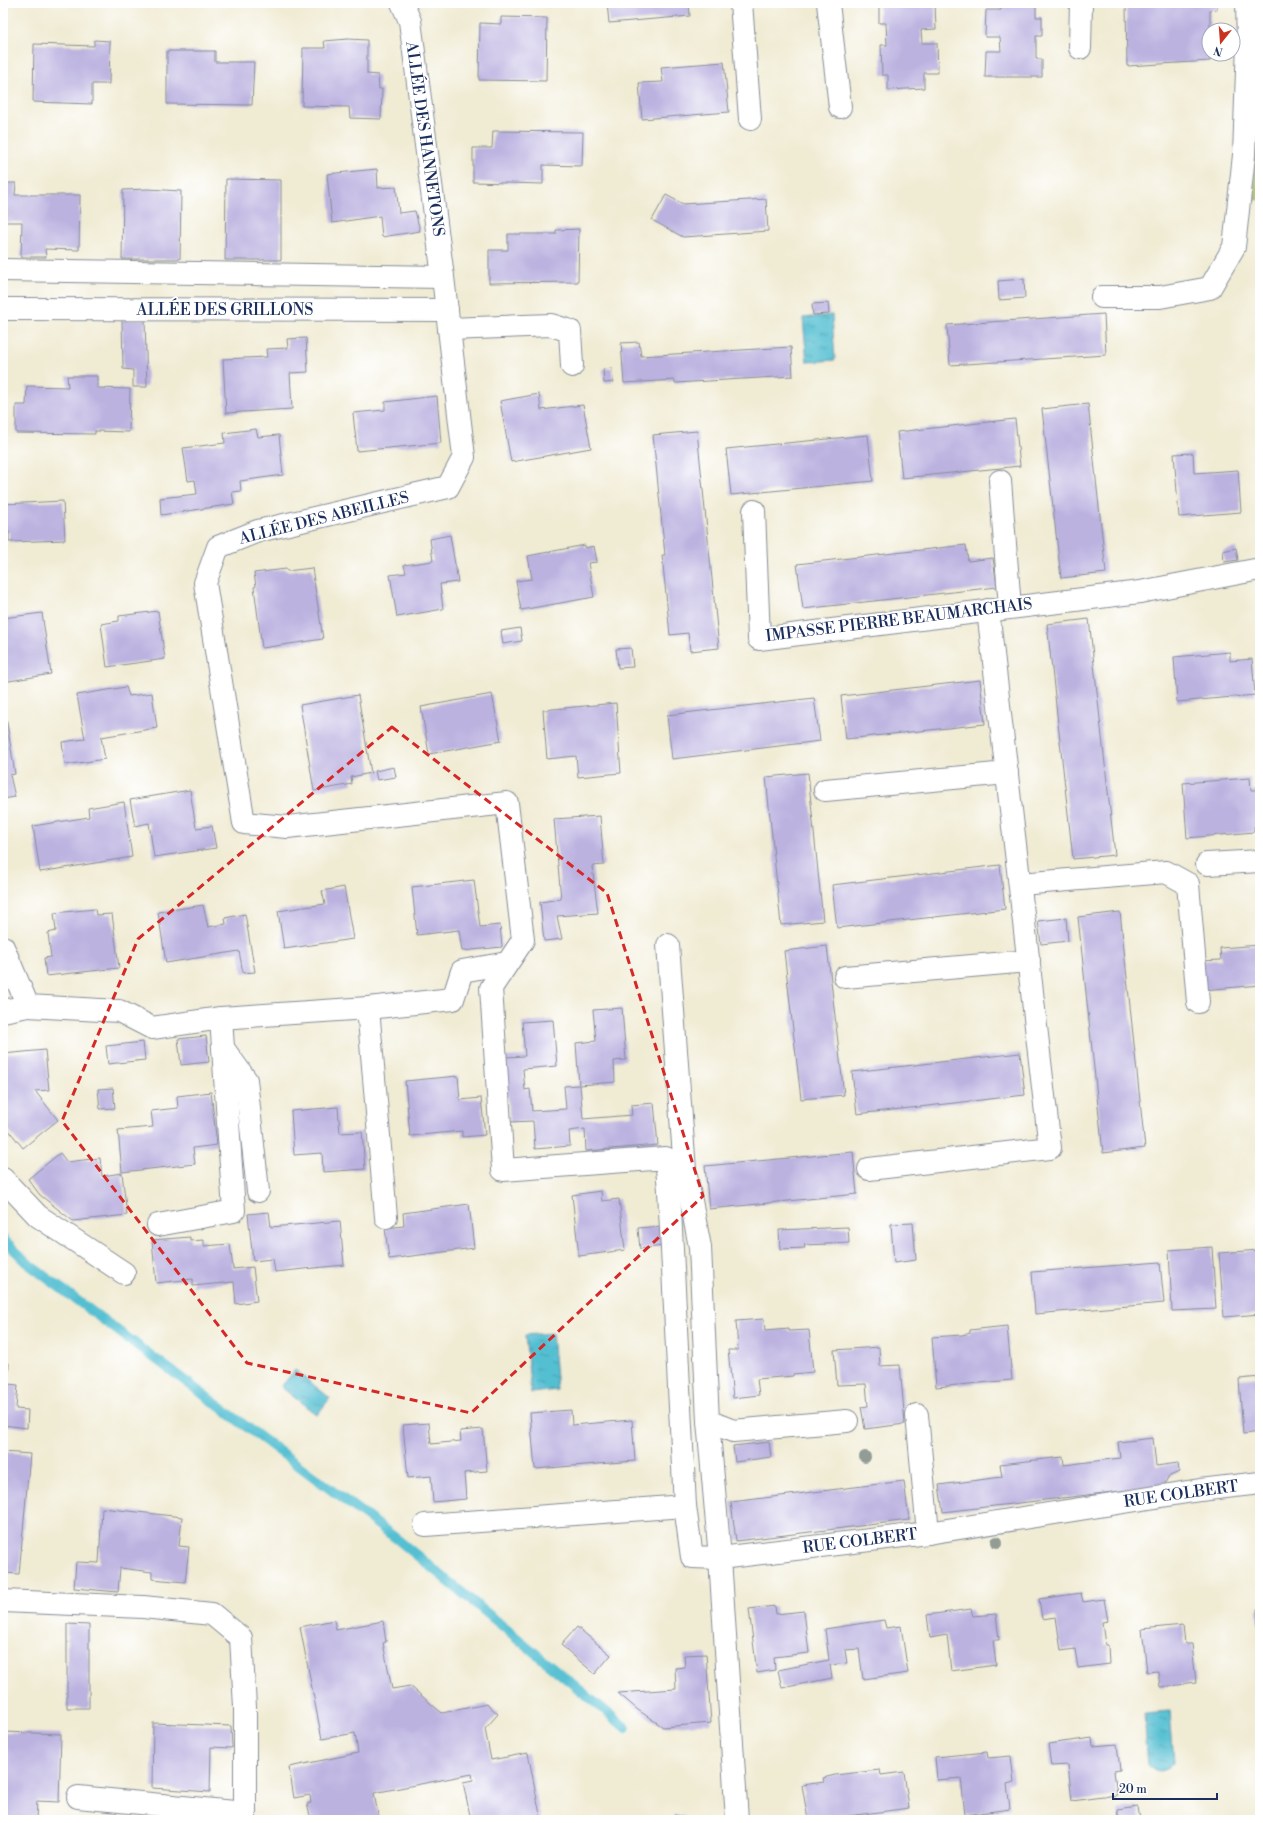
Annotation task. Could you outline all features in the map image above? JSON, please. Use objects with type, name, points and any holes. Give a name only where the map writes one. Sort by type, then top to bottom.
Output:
[{"type":"street","name":"ALLÉE DES HANNETONS","points":[[402,3],[410,21],[443,276]]},
{"type":"street","points":[[741,3],[750,119]]},
{"type":"street","points":[[828,3],[840,106]]},
{"type":"street","points":[[1080,48],[1081,3]]},
{"type":"street","points":[[1102,297],[1160,297],[1210,288],[1234,247],[1244,154],[1248,43],[1247,3]]},
{"type":"street","points":[[3,270],[443,276]]},
{"type":"street","name":"ALLÉE DES ABEILLES","points":[[443,276],[464,457],[448,486],[258,531],[218,547],[205,583],[244,823],[287,827],[507,802],[523,940],[507,963]]},
{"type":"street","name":"ALLÉE DES GRILLONS","points":[[3,309],[448,320],[552,325],[570,332],[572,366]]},
{"type":"street","points":[[1000,481],[1010,607]]},
{"type":"street","name":"IMPASSE PIERRE BEAUMARCHAIS","points":[[754,511],[759,639],[1140,592],[1260,569]]},
{"type":"street","points":[[869,1169],[1050,1148],[988,610]]},
{"type":"street","points":[[825,790],[1007,773]]},
{"type":"street","points":[[1207,864],[1260,861]]},
{"type":"street","points":[[1020,884],[1166,872],[1188,884],[1198,1002]]},
{"type":"street","points":[[668,946],[686,1170],[700,1247],[708,1421],[720,1558],[737,1820]]},
{"type":"street","points":[[3,947],[28,1006]]},
{"type":"street","points":[[845,977],[1029,961]]},
{"type":"street","points":[[3,1011],[28,1006],[119,1011],[152,1028],[221,1018],[368,1008],[453,999],[462,971],[507,963]]},
{"type":"street","points":[[426,1525],[685,1506],[666,1158],[502,1170],[490,988],[507,963]]},
{"type":"street","points":[[368,1008],[386,1217]]},
{"type":"street","points":[[158,1224],[234,1211],[221,1018]]},
{"type":"street","points":[[223,1048],[246,1080],[258,1191]]},
{"type":"street","points":[[668,1184],[686,1170]]},
{"type":"street","points":[[3,1179],[38,1216],[124,1272]]},
{"type":"street","points":[[917,1415],[928,1533]]},
{"type":"street","points":[[708,1421],[733,1431],[847,1421]]},
{"type":"street","name":"RUE COLBERT","points":[[685,1506],[692,1557],[720,1558],[928,1533],[1169,1495],[1260,1483]]},
{"type":"street","points":[[3,1600],[143,1607],[212,1614],[241,1638],[244,1706],[245,1817],[78,1797]]},
{"type":"highlighted area","points":[[392,727],[607,893],[703,1196],[471,1413],[247,1363],[62,1121],[138,939]]},
{"type":"green space","points":[[1254,3],[1260,3],[1260,199],[1254,200]]},
{"type":"water","points":[[832,315],[835,360],[807,362],[803,318]]},
{"type":"water","points":[[552,1333],[557,1390],[531,1393],[525,1335]]},
{"type":"water","points":[[295,1370],[330,1398],[317,1415],[281,1387]]},
{"type":"water","points":[[1170,1711],[1174,1763],[1165,1770],[1158,1771],[1148,1765],[1144,1713]]},
{"type":"building","points":[[607,3],[689,3],[690,16],[609,23]]},
{"type":"building","points":[[885,3],[935,3],[936,29],[921,30],[922,43],[937,43],[938,73],[924,73],[924,88],[888,90],[888,75],[882,75],[881,45],[887,45],[886,23],[879,23],[879,4],[885,5]]},
{"type":"building","points":[[1001,3],[1036,3],[1036,17],[1042,17],[1042,36],[1036,36],[1036,59],[1042,59],[1042,77],[985,77],[986,51],[1001,51],[1000,37],[985,37],[986,10],[1001,10]]},
{"type":"building","points":[[1130,3],[1217,3],[1217,10],[1210,9],[1210,22],[1201,22],[1201,62],[1127,66],[1126,6],[1130,5]]},
{"type":"building","points":[[501,17],[547,18],[546,81],[479,80],[480,23],[501,24]]},
{"type":"building","points":[[348,39],[367,40],[367,74],[378,75],[379,89],[382,89],[381,119],[350,118],[349,107],[302,106],[303,48],[325,48],[324,41]]},
{"type":"building","points":[[94,40],[110,41],[109,84],[92,84],[92,104],[33,102],[34,44],[94,46]]},
{"type":"building","points":[[167,51],[215,51],[215,62],[254,62],[252,105],[167,104]]},
{"type":"building","points":[[724,62],[729,112],[642,119],[639,83],[663,82],[661,67]]},
{"type":"building","points":[[493,131],[583,132],[582,166],[543,165],[543,184],[473,182],[473,148],[492,148]]},
{"type":"building","points":[[377,169],[378,188],[396,187],[399,213],[415,211],[420,231],[382,237],[380,216],[332,223],[327,174]]},
{"type":"building","points":[[226,179],[281,180],[281,260],[225,260]]},
{"type":"building","points":[[3,183],[16,183],[15,195],[80,195],[79,250],[45,249],[46,257],[21,257],[22,222],[3,222]]},
{"type":"building","points":[[148,189],[181,191],[180,259],[122,259],[123,190]]},
{"type":"building","points":[[666,195],[683,204],[766,199],[768,231],[683,237],[652,220]]},
{"type":"building","points":[[579,229],[578,282],[489,283],[489,250],[508,250],[508,234],[556,234],[556,230]]},
{"type":"building","points":[[1024,279],[1025,298],[999,300],[998,281]]},
{"type":"building","points":[[828,303],[829,314],[813,315],[812,304]]},
{"type":"building","points":[[1104,314],[1106,355],[950,365],[947,325]]},
{"type":"building","points":[[122,320],[145,320],[147,387],[133,387],[133,370],[123,369]]},
{"type":"building","points":[[306,338],[308,372],[290,373],[292,409],[226,413],[223,359],[267,357],[266,349],[288,348],[287,339]]},
{"type":"building","points":[[639,342],[641,356],[791,347],[793,376],[675,383],[675,380],[624,383],[621,343]]},
{"type":"building","points":[[612,368],[613,382],[604,383],[603,369]]},
{"type":"building","points":[[67,376],[97,376],[97,388],[130,389],[129,432],[95,431],[95,434],[16,433],[16,405],[26,405],[27,386],[68,387]]},
{"type":"building","points":[[539,394],[541,410],[583,405],[591,448],[511,462],[500,401]]},
{"type":"building","points":[[437,396],[441,443],[357,451],[353,413],[385,410],[385,402]]},
{"type":"building","points":[[1088,404],[1106,573],[1061,578],[1042,409]]},
{"type":"building","points":[[1015,419],[1020,466],[902,478],[897,432]]},
{"type":"building","points":[[256,429],[258,437],[279,435],[283,475],[240,481],[241,491],[232,492],[234,504],[161,515],[160,498],[197,494],[195,480],[188,481],[183,448],[225,443],[224,433]]},
{"type":"building","points":[[697,431],[719,648],[690,651],[688,633],[670,635],[662,555],[665,555],[653,435]]},
{"type":"building","points":[[868,435],[873,481],[731,495],[726,449]]},
{"type":"building","points":[[1193,453],[1194,473],[1238,470],[1241,512],[1179,517],[1174,454]]},
{"type":"building","points":[[63,501],[65,540],[9,542],[9,532],[3,532],[3,504]]},
{"type":"building","points":[[450,535],[458,582],[440,584],[443,609],[397,617],[390,575],[406,573],[404,565],[433,561],[430,539]]},
{"type":"building","points":[[585,545],[585,548],[594,546],[597,562],[588,563],[594,597],[521,610],[516,581],[532,579],[528,556]]},
{"type":"building","points":[[966,545],[968,561],[993,558],[997,587],[803,609],[797,564]]},
{"type":"building","points":[[1236,548],[1238,560],[1224,562],[1223,551]]},
{"type":"building","points":[[312,568],[323,639],[262,648],[254,587],[256,586],[254,573],[286,569],[287,571]]},
{"type":"building","points":[[158,611],[165,659],[107,667],[101,624],[119,621],[119,616]]},
{"type":"building","points":[[42,613],[51,674],[3,682],[3,618]]},
{"type":"building","points":[[1089,619],[1115,855],[1073,859],[1047,624]]},
{"type":"building","points":[[520,628],[522,641],[503,644],[501,631]]},
{"type":"building","points":[[631,648],[633,667],[618,668],[616,649]]},
{"type":"building","points":[[1230,652],[1230,661],[1252,659],[1255,695],[1177,702],[1174,657]]},
{"type":"building","points":[[980,680],[985,724],[846,739],[841,696]]},
{"type":"building","points":[[126,687],[129,696],[152,693],[157,728],[101,737],[105,759],[65,765],[62,742],[85,739],[77,695]]},
{"type":"building","points":[[492,694],[501,741],[429,754],[421,707]]},
{"type":"building","points":[[358,695],[371,773],[351,777],[352,784],[314,791],[300,705]]},
{"type":"building","points":[[814,698],[820,741],[672,759],[667,715]]},
{"type":"building","points":[[616,703],[621,773],[578,777],[576,756],[547,759],[543,710]]},
{"type":"building","points":[[6,717],[15,774],[10,775],[15,797],[3,799],[3,718]]},
{"type":"building","points":[[394,767],[396,777],[377,780],[375,771]]},
{"type":"building","points":[[808,773],[823,921],[781,925],[766,777]]},
{"type":"building","points":[[1250,778],[1251,790],[1260,790],[1260,825],[1254,826],[1254,832],[1187,838],[1183,783]]},
{"type":"building","points":[[190,790],[196,828],[212,826],[216,848],[154,857],[149,823],[135,826],[130,800]]},
{"type":"building","points":[[124,802],[132,857],[40,872],[33,826],[89,817],[88,808]]},
{"type":"building","points":[[600,816],[604,865],[592,866],[598,913],[557,916],[562,939],[544,941],[540,902],[561,899],[554,819]]},
{"type":"building","points":[[1000,865],[1005,909],[837,928],[832,885]]},
{"type":"building","points":[[474,880],[480,927],[500,925],[502,947],[462,951],[459,930],[417,935],[412,887]]},
{"type":"building","points":[[344,887],[353,939],[284,949],[278,911],[325,904],[322,891]]},
{"type":"building","points":[[203,905],[208,927],[226,924],[225,918],[245,914],[255,972],[243,973],[239,951],[166,963],[158,912]]},
{"type":"building","points":[[95,909],[96,915],[112,914],[119,968],[46,976],[44,958],[51,957],[48,933],[56,931],[54,913]]},
{"type":"building","points":[[1120,912],[1145,1148],[1103,1153],[1078,917]]},
{"type":"building","points":[[1066,918],[1068,941],[1041,944],[1038,921]]},
{"type":"building","points":[[1260,945],[1260,985],[1203,990],[1200,961],[1221,960],[1220,948]]},
{"type":"building","points":[[827,946],[844,1095],[801,1099],[784,951]]},
{"type":"building","points":[[622,1008],[626,1060],[614,1061],[615,1082],[580,1085],[583,1119],[632,1115],[631,1105],[654,1103],[658,1145],[586,1151],[585,1129],[569,1131],[570,1146],[535,1149],[533,1121],[510,1122],[504,1057],[525,1056],[522,1022],[553,1020],[557,1066],[523,1069],[525,1090],[530,1089],[532,1111],[566,1109],[564,1086],[579,1085],[576,1043],[596,1041],[593,1010]]},
{"type":"building","points":[[206,1036],[209,1062],[181,1065],[178,1039]]},
{"type":"building","points":[[143,1042],[145,1060],[108,1064],[106,1046]]},
{"type":"building","points":[[45,1050],[49,1090],[35,1091],[58,1120],[23,1148],[3,1123],[3,1054]]},
{"type":"building","points":[[1020,1053],[1025,1095],[857,1114],[852,1072]]},
{"type":"building","points":[[458,1076],[460,1100],[481,1098],[485,1135],[462,1137],[462,1131],[410,1136],[405,1081]]},
{"type":"building","points":[[113,1088],[115,1108],[100,1109],[98,1089]]},
{"type":"building","points":[[211,1092],[217,1145],[193,1148],[195,1164],[122,1172],[118,1130],[153,1127],[151,1111],[178,1108],[177,1096]]},
{"type":"building","points":[[338,1107],[340,1133],[362,1132],[365,1169],[323,1172],[322,1153],[294,1155],[291,1111]]},
{"type":"building","points":[[853,1152],[857,1194],[709,1209],[705,1166]]},
{"type":"building","points":[[60,1153],[67,1162],[100,1158],[102,1176],[122,1173],[127,1215],[73,1221],[40,1195],[28,1179]]},
{"type":"building","points":[[601,1191],[602,1201],[619,1199],[625,1250],[579,1256],[572,1195]]},
{"type":"building","points":[[469,1204],[474,1248],[389,1259],[385,1228],[404,1226],[403,1213]]},
{"type":"building","points":[[269,1212],[271,1227],[340,1221],[344,1265],[275,1272],[273,1259],[253,1261],[248,1214]]},
{"type":"building","points":[[913,1223],[916,1260],[894,1263],[891,1224]]},
{"type":"building","points":[[662,1226],[663,1246],[640,1249],[638,1228]]},
{"type":"building","points":[[848,1227],[849,1243],[804,1245],[805,1248],[780,1249],[779,1230]]},
{"type":"building","points":[[190,1237],[190,1241],[204,1240],[204,1246],[230,1244],[233,1269],[253,1267],[257,1301],[236,1304],[234,1282],[193,1286],[193,1279],[156,1283],[152,1240]]},
{"type":"building","points":[[1212,1247],[1216,1309],[1172,1311],[1169,1250]]},
{"type":"building","points":[[1260,1250],[1260,1314],[1224,1317],[1219,1253]]},
{"type":"building","points":[[1160,1262],[1164,1303],[1035,1314],[1032,1272]]},
{"type":"building","points":[[764,1319],[765,1331],[789,1329],[789,1331],[809,1330],[813,1372],[793,1374],[793,1376],[757,1379],[759,1395],[733,1398],[728,1350],[738,1350],[736,1321]]},
{"type":"building","points":[[1007,1326],[1012,1380],[936,1387],[932,1337],[962,1335],[970,1333],[970,1330]]},
{"type":"building","points":[[879,1347],[880,1366],[900,1365],[905,1424],[865,1429],[861,1407],[868,1406],[866,1384],[837,1385],[834,1350]]},
{"type":"building","points":[[3,1362],[9,1363],[8,1384],[18,1385],[16,1409],[28,1410],[27,1428],[3,1425]]},
{"type":"building","points":[[1260,1377],[1260,1432],[1243,1434],[1239,1379]]},
{"type":"building","points":[[571,1410],[572,1425],[632,1420],[635,1461],[535,1469],[530,1413]]},
{"type":"building","points":[[429,1423],[431,1444],[461,1441],[460,1431],[483,1429],[487,1471],[464,1473],[466,1499],[433,1502],[431,1476],[408,1478],[403,1425]]},
{"type":"building","points":[[1153,1438],[1156,1466],[1178,1463],[1179,1472],[1168,1477],[1164,1486],[943,1512],[939,1485],[1002,1477],[1000,1464],[1063,1457],[1064,1465],[1120,1458],[1118,1442]]},
{"type":"building","points":[[769,1442],[771,1457],[735,1462],[733,1446]]},
{"type":"building","points":[[3,1452],[30,1454],[19,1574],[3,1573]]},
{"type":"building","points":[[904,1481],[909,1520],[736,1541],[731,1502]]},
{"type":"building","points":[[102,1508],[182,1517],[179,1546],[189,1547],[185,1582],[152,1579],[152,1572],[120,1568],[118,1592],[74,1588],[76,1562],[99,1563]]},
{"type":"building","points":[[1081,1593],[1083,1602],[1104,1599],[1108,1621],[1102,1622],[1105,1645],[1108,1645],[1109,1664],[1078,1668],[1075,1649],[1061,1651],[1056,1617],[1042,1619],[1039,1599]]},
{"type":"building","points":[[775,1606],[776,1614],[804,1611],[809,1653],[774,1657],[775,1670],[757,1673],[749,1609]]},
{"type":"building","points":[[971,1609],[973,1616],[996,1614],[999,1640],[993,1640],[996,1665],[951,1671],[947,1635],[930,1638],[927,1615]]},
{"type":"building","points":[[1257,1609],[1260,1609],[1260,1635],[1259,1635]]},
{"type":"building","points":[[334,1620],[336,1630],[383,1621],[386,1642],[383,1643],[392,1689],[410,1686],[442,1713],[487,1704],[498,1714],[485,1729],[491,1760],[528,1753],[541,1820],[471,1820],[463,1782],[473,1780],[472,1774],[374,1793],[379,1820],[311,1820],[307,1804],[311,1803],[310,1795],[294,1798],[289,1767],[358,1753],[355,1733],[322,1739],[300,1627]]},
{"type":"building","points":[[884,1620],[886,1628],[901,1626],[908,1673],[863,1679],[859,1649],[845,1650],[847,1663],[830,1665],[832,1678],[782,1688],[778,1670],[829,1660],[825,1629]]},
{"type":"building","points":[[67,1624],[89,1625],[89,1708],[67,1708]]},
{"type":"building","points":[[1183,1625],[1185,1644],[1192,1644],[1196,1683],[1160,1687],[1158,1671],[1147,1672],[1142,1629]]},
{"type":"building","points":[[577,1627],[611,1655],[595,1674],[561,1645]]},
{"type":"building","points":[[706,1654],[711,1723],[663,1727],[638,1710],[618,1693],[676,1689],[675,1668],[685,1667],[684,1655]]},
{"type":"building","points":[[1257,1654],[1260,1654],[1260,1672],[1258,1672]]},
{"type":"building","points":[[153,1723],[231,1726],[232,1748],[211,1747],[210,1792],[152,1788]]},
{"type":"building","points":[[3,1732],[61,1734],[59,1802],[37,1801],[36,1820],[3,1820]]},
{"type":"building","points":[[1092,1738],[1093,1746],[1117,1744],[1120,1770],[1114,1771],[1117,1795],[1072,1801],[1068,1765],[1051,1766],[1048,1744]]},
{"type":"building","points":[[987,1752],[988,1758],[1011,1756],[1014,1782],[1007,1784],[1010,1809],[965,1815],[961,1778],[937,1780],[935,1757]]},
{"type":"building","points":[[880,1770],[881,1775],[904,1772],[909,1808],[819,1820],[808,1820],[802,1785],[824,1782],[823,1778],[835,1775]]},
{"type":"building","points":[[1138,1807],[1140,1819],[1119,1820],[1118,1810]]},
{"type":"building","points":[[674,1815],[683,1817],[690,1820],[674,1820]]},
{"type":"waterway","points":[[3,1239],[31,1266],[397,1539],[626,1728]]}]
